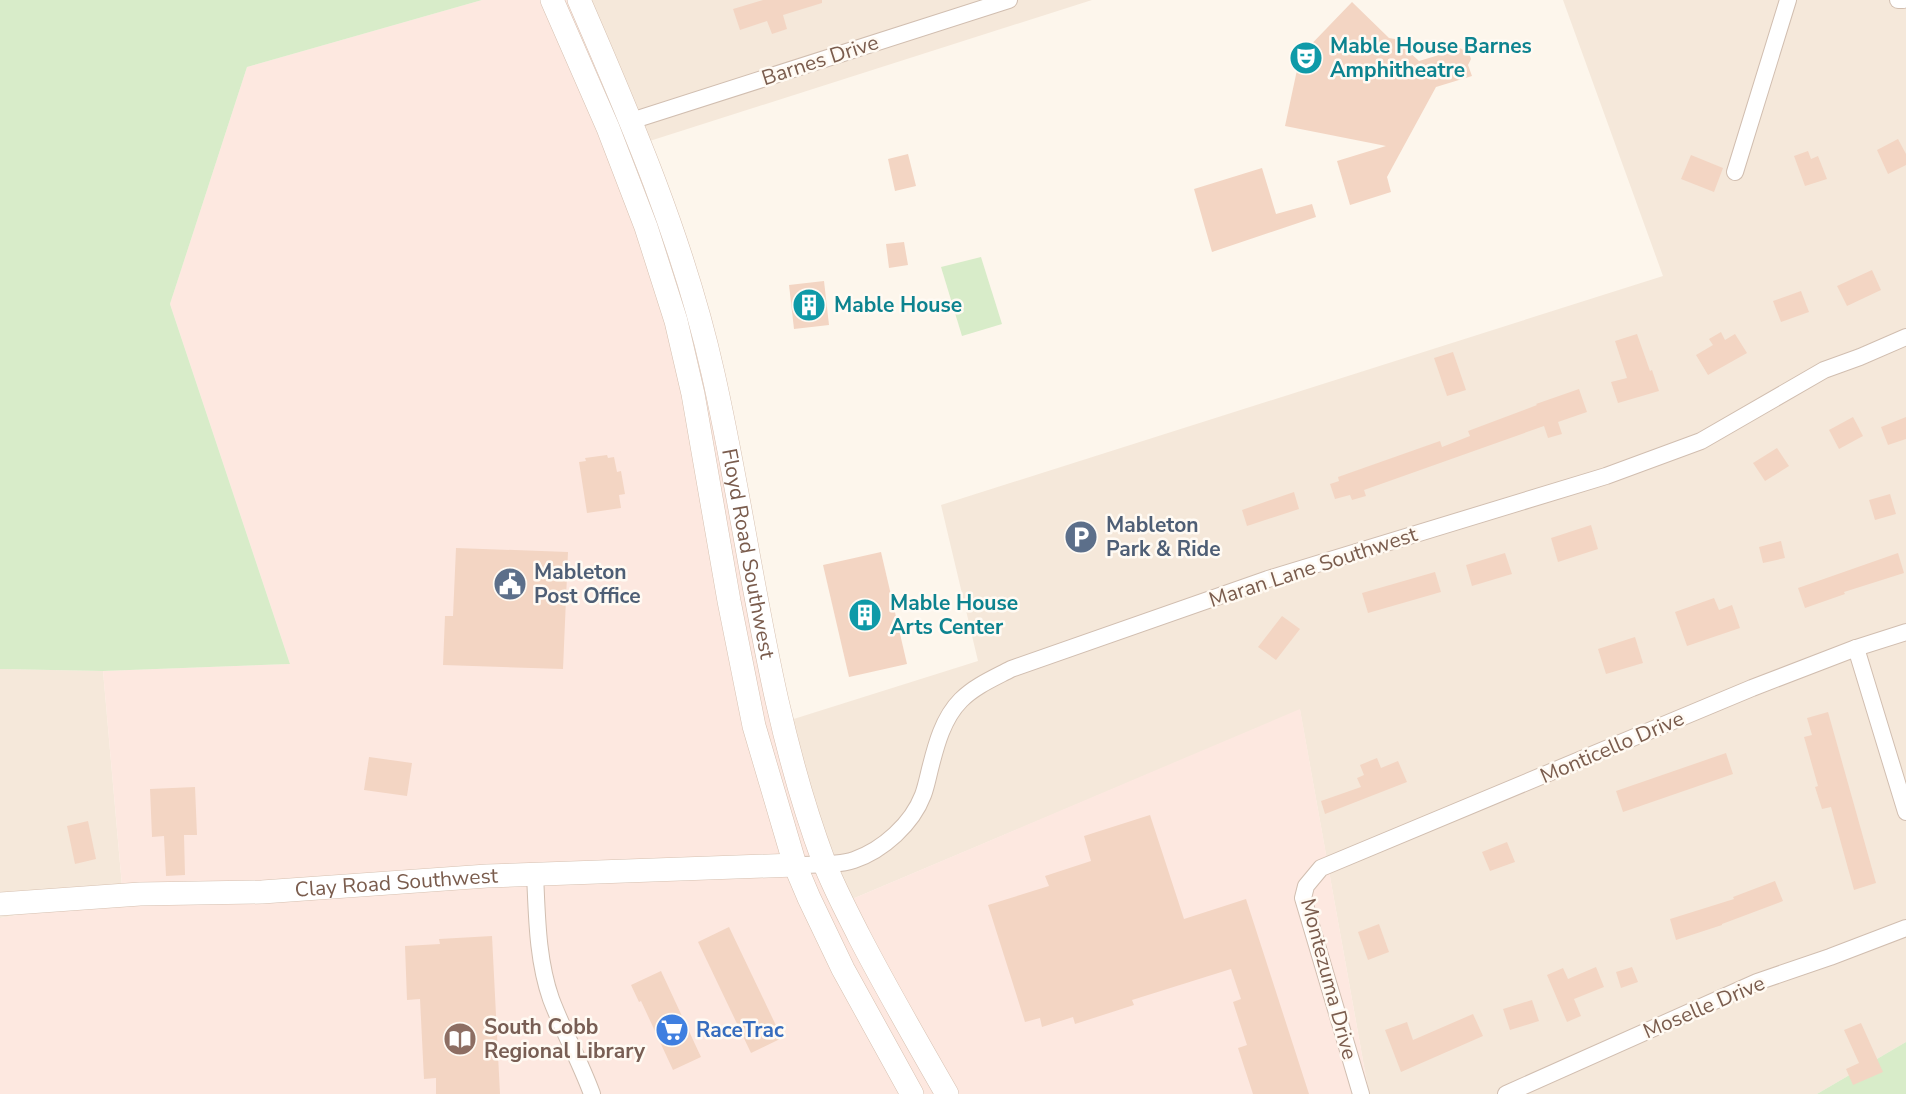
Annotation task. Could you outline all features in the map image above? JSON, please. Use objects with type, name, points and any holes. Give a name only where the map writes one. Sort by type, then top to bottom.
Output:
[{"type":"main road","name":"Floyd Road Southwest","points":[[552,0],[608,128],[646,227],[676,321],[693,394],[754,726],[794,865],[843,969],[912,1094]]},
{"type":"main road","name":"Floyd Road Southwest","points":[[579,0],[631,121],[670,224],[693,295],[731,457],[758,608],[790,759],[824,863],[887,990],[947,1094]]},
{"type":"main road","name":"Clay Road Southwest","points":[[0,904],[140,894],[262,892],[487,876],[794,865]]},
{"type":"street","name":"Barnes Drive","points":[[631,121],[1009,0]]},
{"type":"street","points":[[1735,172],[1788,0]]},
{"type":"street","name":"Maran Lane Southwest","points":[[794,865],[851,861],[870,853],[885,842],[908,821],[923,795],[944,725],[960,701],[980,685],[1011,668],[1268,579],[1606,476],[1701,441],[1824,370],[1906,337]]},
{"type":"street","name":"Monticello Drive","points":[[1321,868],[1740,693],[1856,648],[1906,632]]},
{"type":"street","points":[[1856,648],[1906,812]]},
{"type":"street","name":"Montezuma Drive","points":[[1321,868],[1306,886],[1303,898],[1361,1094]]},
{"type":"street","points":[[535,874],[544,971],[551,998],[592,1094]]},
{"type":"street","name":"Moselle Drive","points":[[1506,1094],[1757,982],[1906,928]]},
{"type":"shaded area","points":[[482,0],[583,0],[708,354],[813,856],[831,908],[1300,709],[1369,1094],[0,1094],[0,918],[123,897],[103,671],[290,664],[170,304],[247,67]]},
{"type":"shaded area","points":[[583,0],[1092,0],[634,146]]},
{"type":"shaded area","points":[[1563,0],[1906,0],[1906,1042],[1817,1094],[1369,1094],[1300,710],[831,908],[813,856],[781,723],[978,661],[941,505],[1663,276]]},
{"type":"shaded area","points":[[0,669],[103,671],[123,898],[0,918]]},
{"type":"green space","points":[[0,0],[482,0],[247,67],[170,304],[290,664],[103,671],[0,669]]},
{"type":"green space","points":[[981,257],[1002,324],[962,336],[941,267]]},
{"type":"green space","points":[[1906,1042],[1906,1094],[1817,1094]]},
{"type":"building","points":[[763,0],[822,0],[822,3],[783,15],[787,29],[772,34],[767,21],[740,30],[733,9]]},
{"type":"building","points":[[1352,2],[1389,38],[1395,39],[1419,61],[1458,47],[1469,53],[1471,59],[1468,65],[1472,76],[1436,87],[1387,177],[1391,192],[1350,205],[1337,161],[1386,146],[1285,126],[1300,56]]},
{"type":"building","points":[[1898,139],[1906,154],[1906,165],[1888,174],[1877,150]]},
{"type":"building","points":[[1808,151],[1811,159],[1818,156],[1827,179],[1805,186],[1794,156]]},
{"type":"building","points":[[908,154],[916,186],[895,191],[888,159]]},
{"type":"building","points":[[1691,155],[1723,168],[1714,192],[1681,179]]},
{"type":"building","points":[[1262,168],[1276,214],[1312,204],[1316,217],[1212,252],[1194,189]]},
{"type":"building","points":[[904,242],[908,265],[889,268],[886,244]]},
{"type":"building","points":[[1872,270],[1881,290],[1847,306],[1837,286]]},
{"type":"building","name":"Mable House","points":[[824,281],[829,325],[794,329],[789,285]]},
{"type":"building","points":[[1801,291],[1809,312],[1781,322],[1773,301]]},
{"type":"building","points":[[1721,332],[1725,340],[1735,334],[1747,353],[1708,375],[1696,355],[1713,345],[1709,339]]},
{"type":"building","points":[[1637,334],[1659,391],[1618,403],[1611,382],[1627,378],[1615,341]]},
{"type":"building","points":[[1453,352],[1466,390],[1447,396],[1434,358]]},
{"type":"building","points":[[1579,389],[1587,412],[1558,422],[1562,434],[1548,438],[1544,426],[1364,490],[1366,496],[1352,500],[1350,495],[1335,499],[1330,484],[1339,481],[1338,477],[1440,441],[1442,447],[1470,436],[1468,431]]},
{"type":"building","points":[[1853,417],[1863,436],[1839,449],[1829,430]]},
{"type":"building","points":[[1906,417],[1906,439],[1888,445],[1881,427]]},
{"type":"building","points":[[1777,448],[1789,466],[1765,481],[1753,463]]},
{"type":"building","points":[[607,455],[608,458],[614,457],[617,472],[621,471],[625,494],[619,495],[621,508],[587,513],[579,462],[586,461],[585,458]]},
{"type":"building","points":[[1294,492],[1299,509],[1247,526],[1242,510]]},
{"type":"building","points":[[1890,494],[1896,514],[1875,520],[1869,500]]},
{"type":"building","points":[[1591,525],[1598,549],[1558,562],[1551,538]]},
{"type":"building","points":[[1781,541],[1785,558],[1763,563],[1759,547]]},
{"type":"building","name":"Mableton Post Office","points":[[456,548],[568,552],[563,669],[443,665],[445,616],[453,616]]},
{"type":"building","name":"Mable House Arts Center","points":[[881,552],[907,664],[849,677],[823,565]]},
{"type":"building","points":[[1505,553],[1512,574],[1472,586],[1466,565]]},
{"type":"building","points":[[1898,553],[1904,573],[1805,608],[1798,588]]},
{"type":"building","points":[[1435,572],[1441,592],[1368,613],[1362,593]]},
{"type":"building","points":[[1714,598],[1719,610],[1732,605],[1740,628],[1687,646],[1675,612]]},
{"type":"building","points":[[1282,616],[1300,629],[1276,660],[1258,647]]},
{"type":"building","points":[[1635,637],[1643,663],[1606,674],[1598,649]]},
{"type":"building","points":[[1828,712],[1876,883],[1854,890],[1831,807],[1822,809],[1804,737],[1812,735],[1807,718]]},
{"type":"building","points":[[1726,753],[1733,774],[1623,812],[1616,791]]},
{"type":"building","points":[[369,757],[412,763],[407,796],[364,790]]},
{"type":"building","points":[[1377,758],[1381,768],[1398,761],[1407,782],[1325,814],[1321,801],[1361,787],[1357,778],[1364,775],[1360,765]]},
{"type":"building","points":[[195,787],[197,835],[184,835],[185,875],[166,876],[164,836],[152,837],[150,789]]},
{"type":"building","points":[[1150,815],[1184,919],[1246,899],[1309,1094],[1253,1094],[1238,1048],[1247,1045],[1233,1002],[1241,999],[1231,969],[1132,1000],[1134,1005],[1075,1024],[1073,1017],[1042,1027],[1040,1018],[1025,1022],[988,905],[1049,886],[1045,876],[1091,861],[1084,836]]},
{"type":"building","points":[[88,821],[96,859],[75,864],[67,826]]},
{"type":"building","points":[[1507,842],[1515,862],[1490,871],[1482,852]]},
{"type":"building","points":[[1775,881],[1783,901],[1676,940],[1670,919],[1734,899],[1733,897]]},
{"type":"building","points":[[1379,924],[1389,952],[1368,960],[1358,932]]},
{"type":"building","points":[[729,927],[782,1038],[751,1053],[698,942]]},
{"type":"building","name":"South Cobb Regional Library","points":[[492,936],[500,1094],[436,1094],[436,1078],[424,1079],[420,999],[407,1000],[405,946],[440,944],[439,939]]},
{"type":"building","points":[[1596,967],[1604,987],[1574,999],[1581,1016],[1567,1022],[1547,975],[1563,968],[1568,979]]},
{"type":"building","points":[[1632,967],[1638,982],[1621,988],[1616,972]]},
{"type":"building","name":"RaceTrac","points":[[661,971],[701,1057],[673,1070],[631,985]]},
{"type":"building","points":[[1532,1000],[1539,1021],[1510,1030],[1503,1009]]},
{"type":"building","points":[[1473,1014],[1483,1036],[1401,1072],[1385,1030],[1407,1022],[1413,1040]]},
{"type":"building","points":[[1861,1023],[1883,1072],[1853,1085],[1846,1069],[1859,1063],[1844,1030]]},
{"type":"place","name":"Mable House Barnes Amphitheatre","points":[[1306,58]]},
{"type":"place","name":"Mable House","points":[[809,305]]},
{"type":"place","name":"Mableton Park & Ride","points":[[1081,537]]},
{"type":"place","name":"Mableton Post Office","points":[[510,584]]},
{"type":"place","name":"Mable House Arts Center","points":[[865,615]]},
{"type":"place","name":"RaceTrac","points":[[672,1030]]},
{"type":"place","name":"South Cobb Regional Library","points":[[460,1039]]}]
